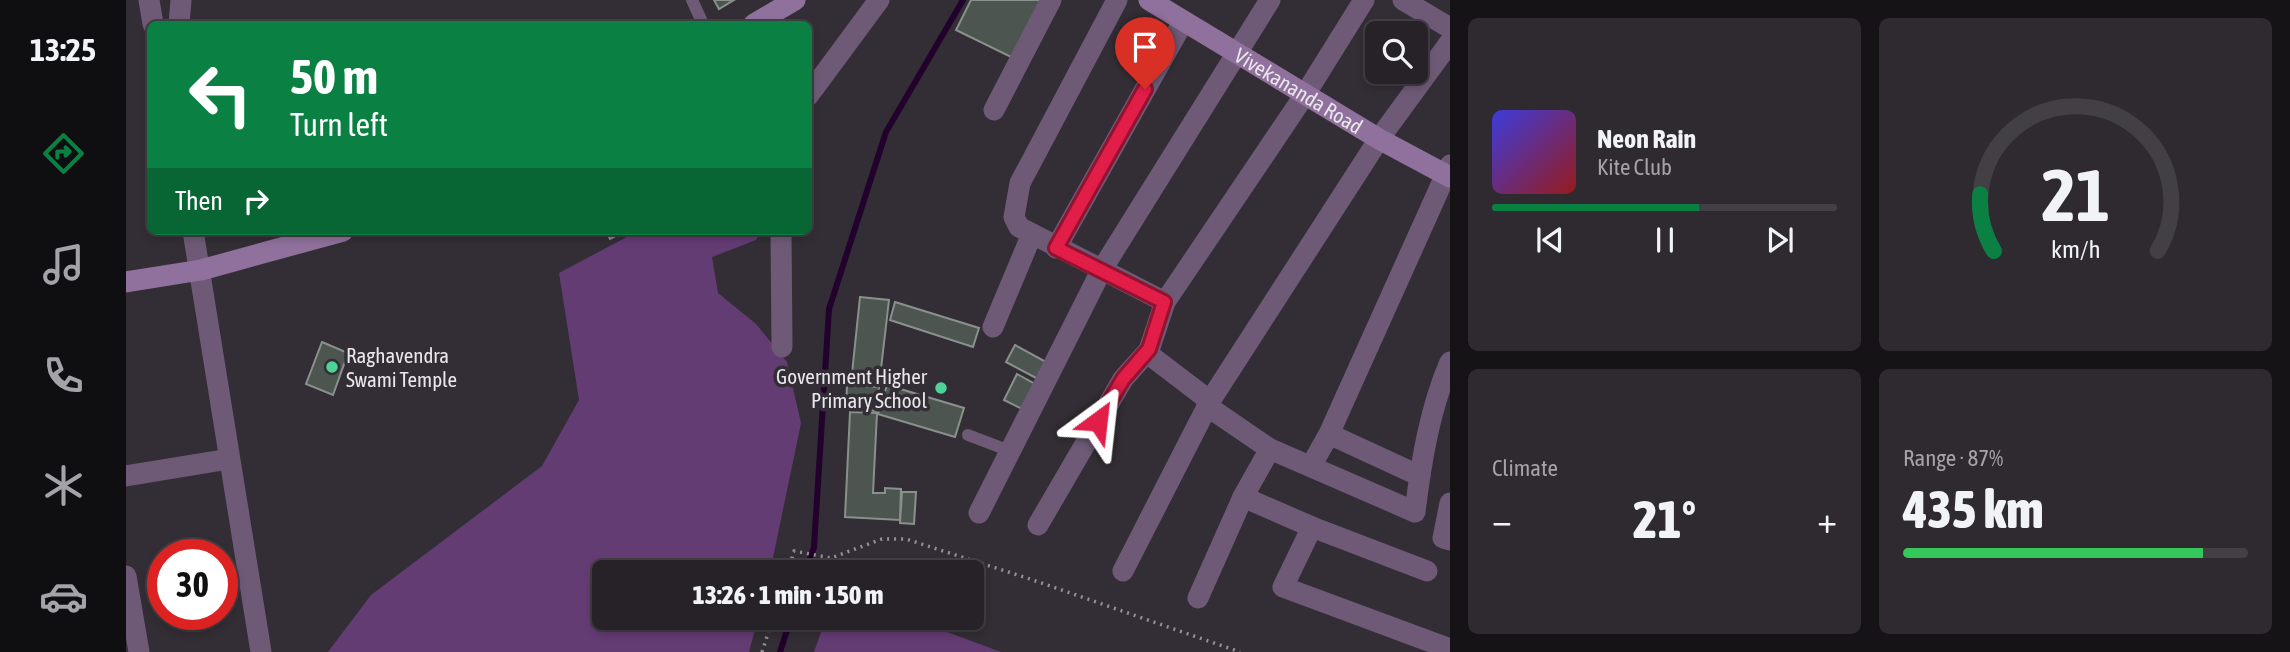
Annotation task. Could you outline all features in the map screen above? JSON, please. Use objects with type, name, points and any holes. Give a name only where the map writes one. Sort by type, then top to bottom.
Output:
[{"type":"street","points":[[149,0],[152,21]]},
{"type":"street","points":[[179,21],[181,0]]},
{"type":"street","points":[[764,13],[795,0]]},
{"type":"street","points":[[812,91],[879,0]]},
{"type":"street","points":[[994,110],[1051,0]]},
{"type":"street","points":[[1117,0],[1020,183],[1014,218],[1019,227],[1056,248],[1164,302]]},
{"type":"street","points":[[979,513],[1101,271],[1270,0]]},
{"type":"street","points":[[1038,525],[1123,379],[1147,353],[1164,302],[1306,93],[1364,0]]},
{"type":"street","points":[[1403,0],[1450,28]]},
{"type":"street","name":"Vivekananda Road","points":[[1158,2],[1183,22],[1236,51],[1379,139],[1448,172]]},
{"type":"street","points":[[1056,248],[1183,22]]},
{"type":"street","points":[[1123,571],[1208,403],[1379,139],[1450,42]]},
{"type":"street","points":[[1311,466],[1329,434],[1448,172]]},
{"type":"street","points":[[993,327],[1032,234]]},
{"type":"street","points":[[194,235],[261,652]]},
{"type":"street","points":[[126,282],[201,270],[328,235]]},
{"type":"street","points":[[781,235],[782,347]]},
{"type":"street","points":[[1147,353],[1270,449],[1415,512],[1420,477],[1441,428],[1441,382],[1450,362]]},
{"type":"street","points":[[1329,434],[1420,477]]},
{"type":"street","points":[[1198,598],[1243,497],[1270,449]]},
{"type":"street","points":[[126,476],[229,458]]},
{"type":"street","points":[[1243,497],[1427,571]]},
{"type":"street","points":[[1450,503],[1443,538],[1450,540]]},
{"type":"street","points":[[1312,527],[1283,587],[1450,649]]},
{"type":"street","points":[[126,576],[139,652]]},
{"type":"lane","points":[[691,0],[702,21]]},
{"type":"lane","points":[[968,435],[1010,451]]},
{"type":"path","points":[[791,560],[794,551],[831,558],[882,539],[906,540],[970,560]]},
{"type":"path","points":[[984,565],[1240,652]]},
{"type":"path","points":[[762,652],[769,630]]},
{"type":"shaded area","points":[[630,235],[759,235],[756,240],[712,257],[718,293],[756,324],[787,362],[801,423],[772,560],[592,560],[592,630],[755,630],[749,652],[328,652],[371,595],[542,466],[579,400],[559,273]]},
{"type":"shaded area","points":[[822,630],[941,630],[1001,652],[814,652]]},
{"type":"building","points":[[714,0],[734,0],[719,9]]},
{"type":"building","points":[[971,0],[1042,0],[1013,58],[956,30]]},
{"type":"building","points":[[860,297],[889,300],[879,386],[851,383]]},
{"type":"building","points":[[895,302],[979,328],[973,347],[890,320]]},
{"type":"building","points":[[322,342],[348,353],[333,395],[306,384]]},
{"type":"building","points":[[1015,345],[1046,362],[1038,379],[1006,362]]},
{"type":"building","points":[[1017,374],[1035,384],[1022,409],[1004,400]]},
{"type":"building","points":[[847,385],[879,387],[877,411],[846,409]]},
{"type":"building","points":[[887,385],[964,408],[955,437],[878,414]]},
{"type":"building","points":[[850,412],[877,413],[873,493],[885,493],[885,488],[901,489],[900,520],[845,517]]},
{"type":"building","points":[[902,492],[916,492],[914,524],[900,523]]},
{"type":"waterway","points":[[809,560],[814,547],[829,309],[886,132],[963,0]]},
{"type":"waterway","points":[[780,652],[787,630]]},
{"type":"place","name":"Raghavendra Swami Temple","points":[[332,367]]},
{"type":"place","name":"Government Higher Primary School","points":[[941,388]]},
{"type":"route","points":[[1098,421],[1123,379],[1149,349],[1164,302],[1056,248],[1145,89]]}]
